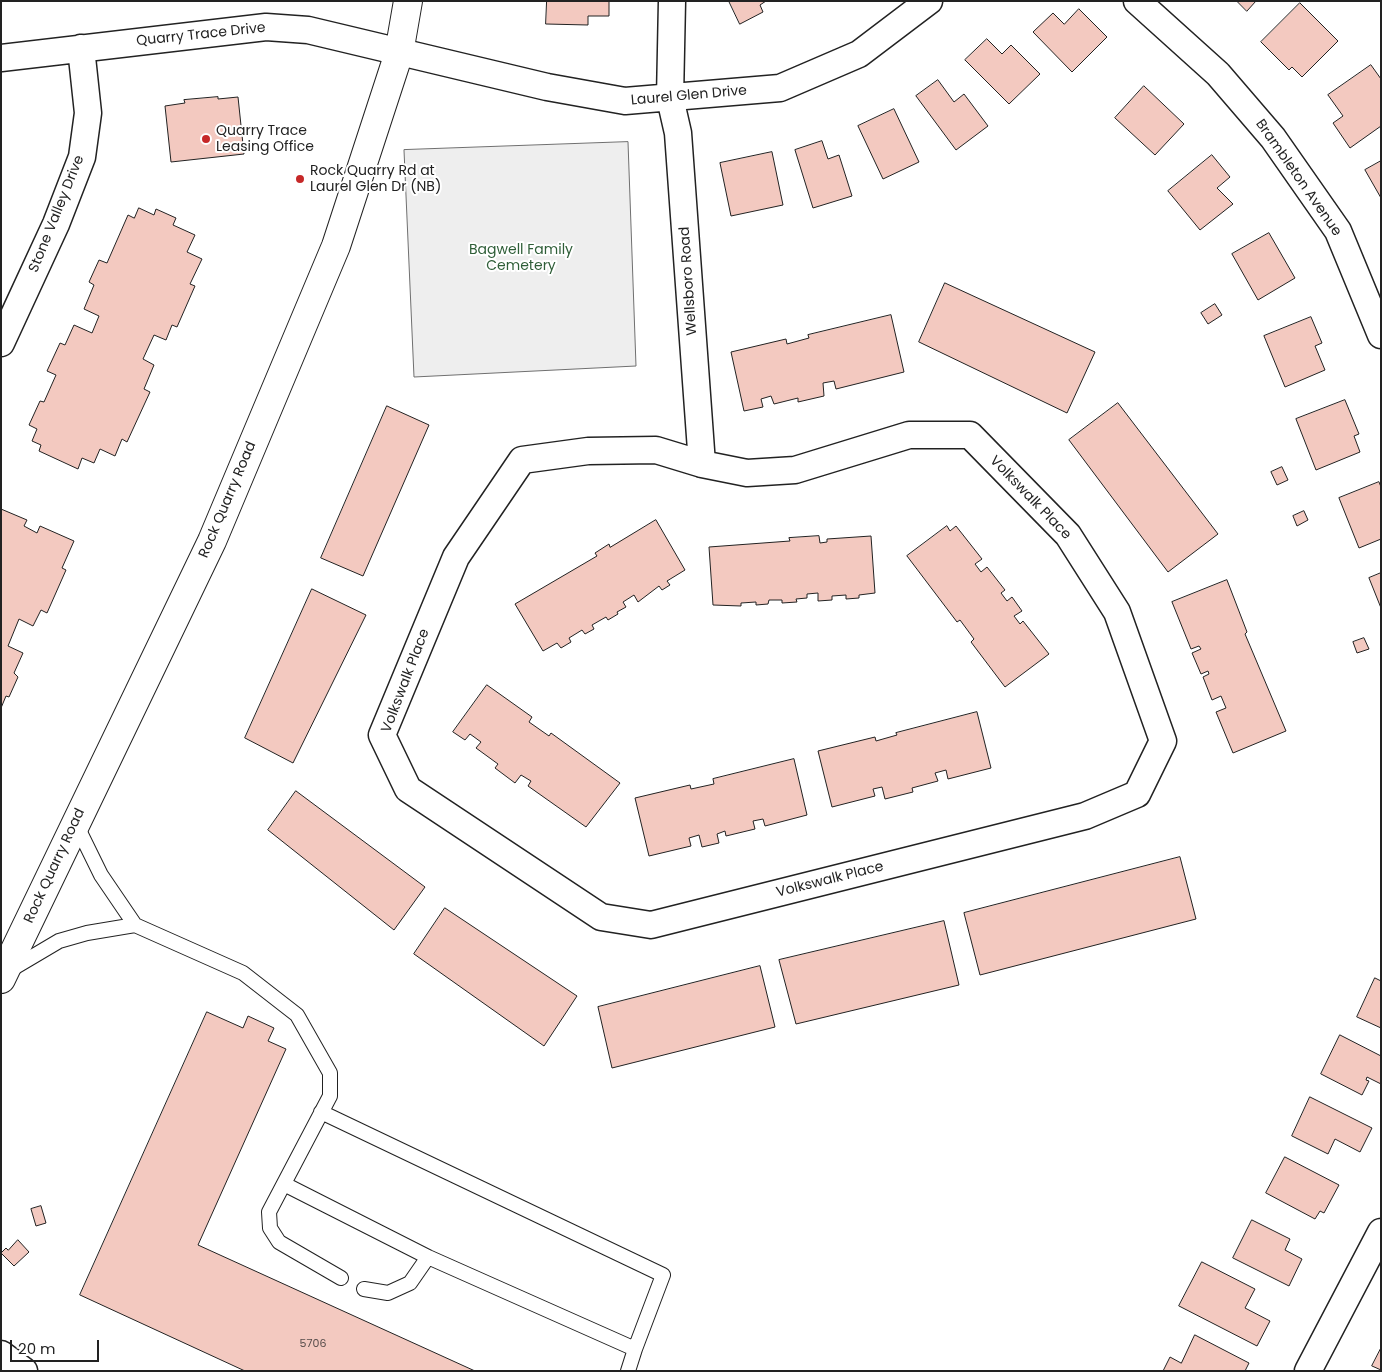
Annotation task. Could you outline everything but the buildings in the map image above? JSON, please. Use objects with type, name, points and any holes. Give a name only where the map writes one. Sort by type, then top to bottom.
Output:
[{"type":"main road","name":"Rock Quarry Road","points":[[3,976],[215,532],[336,246],[399,53],[408,1]]},
{"type":"street","name":"Wellsboro Road","points":[[672,1],[670,98],[678,133],[702,464]]},
{"type":"street","name":"Laurel Glen Drive","points":[[399,53],[547,87],[625,101],[780,88],[859,54],[929,1]]},
{"type":"street","name":"Brambleton Avenue","points":[[1137,1],[1218,74],[1273,138],[1338,231],[1381,335]]},
{"type":"street","name":"Quarry Trace Drive","points":[[1,58],[266,27],[308,30],[399,53]]},
{"type":"street","name":"Stone Valley Drive","points":[[1,343],[56,224],[82,157],[88,113],[81,48]]},
{"type":"street","name":"Volkswalk Place","points":[[909,435],[970,435],[1068,535],[1117,612],[1163,742],[1137,794],[1085,816],[652,925],[601,917],[408,790],[382,735],[456,557],[522,460],[588,451],[656,450],[702,464],[747,473],[795,470],[909,435]]},
{"type":"street","points":[[1308,1371],[1381,1232]]},
{"type":"street","points":[[1,1354],[24,1371]]},
{"type":"lane","points":[[75,822],[101,875],[135,925],[243,973],[297,1015],[330,1073],[330,1096],[269,1212],[270,1228],[279,1242],[341,1278]]},
{"type":"lane","points":[[3,976],[59,941],[87,933],[135,925]]},
{"type":"lane","points":[[321,1112],[663,1275],[634,1349],[628,1371]]},
{"type":"lane","points":[[284,1184],[428,1257],[634,1349]]},
{"type":"lane","points":[[364,1289],[388,1293],[410,1283],[428,1257]]},
{"type":"green space","name":"Bagwell Family Cemetery","points":[[628,142],[636,366],[414,377],[404,150]]},
{"type":"place","name":"Quarry Trace Leasing Office","points":[[206,139]]},
{"type":"place","name":"Rock Quarry Rd at Laurel Glen Dr (NB)","points":[[300,179]]}]
